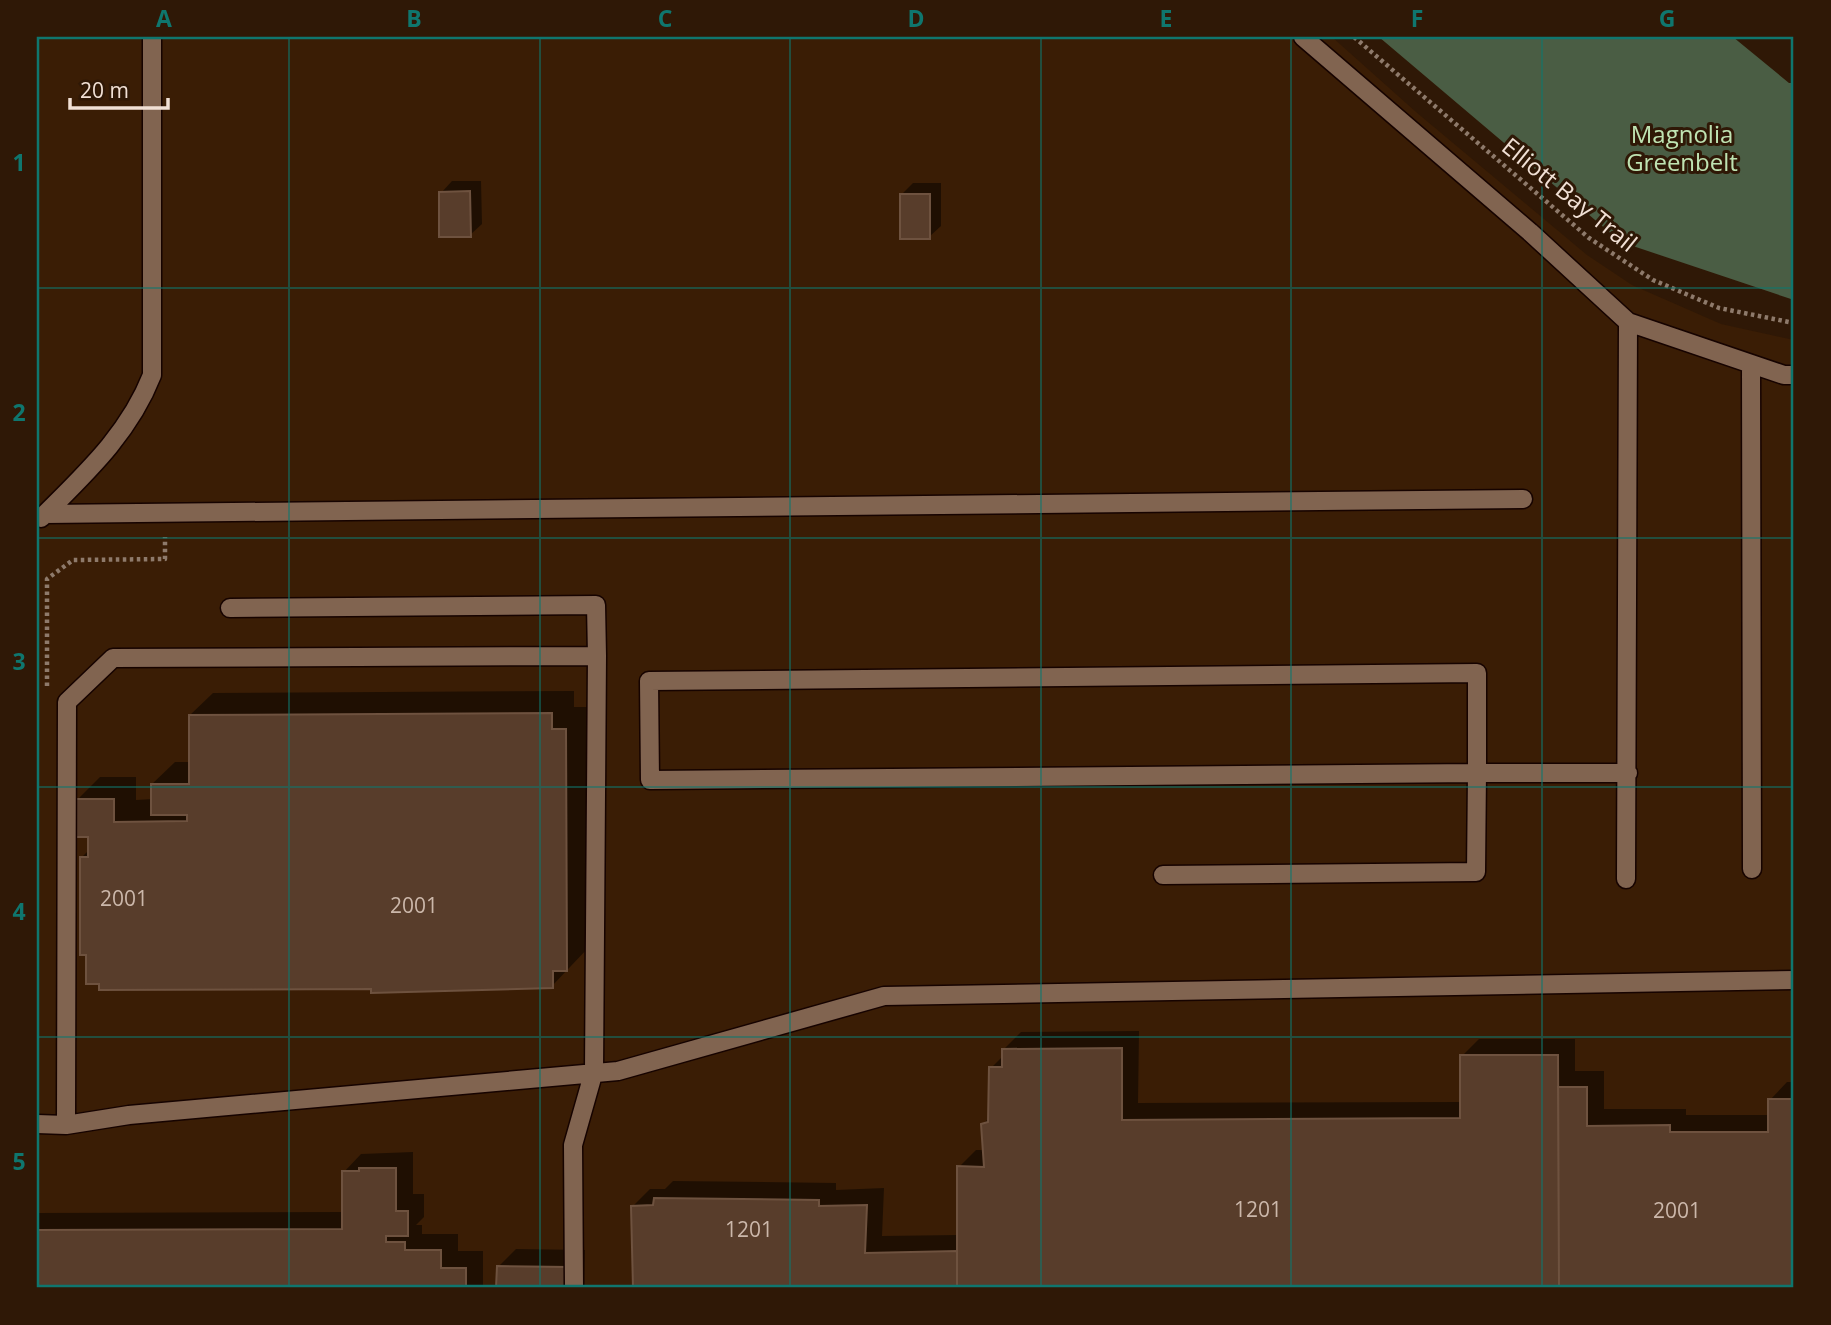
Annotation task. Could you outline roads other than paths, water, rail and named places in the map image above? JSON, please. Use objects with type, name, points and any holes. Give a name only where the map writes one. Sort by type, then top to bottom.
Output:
[{"type":"lane","points":[[41,518],[114,443],[140,406],[152,376],[152,37]]},
{"type":"lane","points":[[1303,37],[1530,232],[1628,322],[1784,375],[1794,375]]},
{"type":"lane","points":[[1626,879],[1628,322]]},
{"type":"lane","points":[[1751,364],[1752,869]]},
{"type":"lane","points":[[41,518],[1523,499]]},
{"type":"lane","points":[[230,608],[597,605],[594,1071],[573,1146],[574,1288]]},
{"type":"lane","points":[[66,1125],[67,702],[113,657],[597,656]]},
{"type":"lane","points":[[1163,875],[1476,872],[1477,772],[1476,673],[649,681],[650,780],[1477,772],[1628,772]]},
{"type":"lane","points":[[37,1124],[66,1125],[129,1115],[594,1071],[618,1071],[884,996],[1794,980]]},
{"type":"park label","name":"Magnolia Greenbelt","points":[[1682,147]]}]
